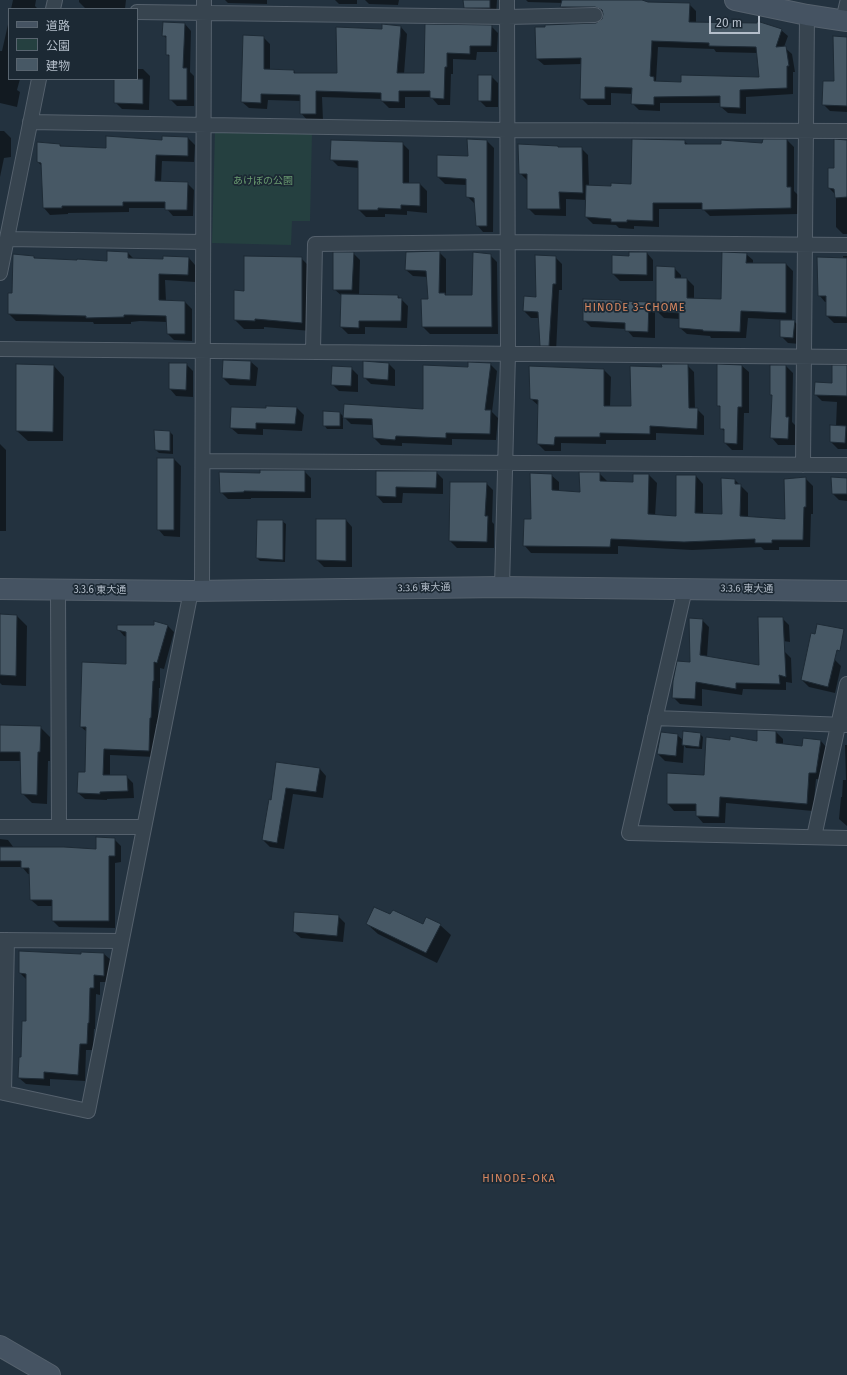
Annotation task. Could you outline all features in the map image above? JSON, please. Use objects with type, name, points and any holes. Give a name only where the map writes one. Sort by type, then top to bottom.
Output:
[{"type":"street","points":[[502,587],[508,354],[507,0]]},
{"type":"street","points":[[735,0],[807,15],[846,15]]},
{"type":"street","points":[[121,941],[3,940],[2,1092],[88,1111],[144,828],[197,591],[203,461],[204,6]]},
{"type":"street","points":[[138,12],[204,6],[507,17],[595,15]]},
{"type":"street","points":[[803,465],[807,15]]},
{"type":"street","points":[[0,274],[39,80]]},
{"type":"street","points":[[30,122],[507,130],[847,131]]},
{"type":"street","points":[[7,239],[204,242]]},
{"type":"street","points":[[313,352],[315,244],[508,242],[847,245]]},
{"type":"street","points":[[0,349],[847,357]]},
{"type":"street","points":[[203,461],[847,465]]},
{"type":"street","name":"3.3.6 東大通","points":[[0,590],[197,591],[502,587],[847,591]]},
{"type":"street","points":[[685,589],[629,833],[847,838]]},
{"type":"street","points":[[58,590],[59,827]]},
{"type":"street","points":[[814,837],[843,725],[847,684]]},
{"type":"street","points":[[655,718],[843,725]]},
{"type":"street","points":[[0,827],[144,828]]},
{"type":"street","points":[[0,1346],[50,1375]]},
{"type":"green space","name":"あけぼの公園","points":[[215,131],[312,133],[310,221],[292,221],[291,245],[212,243]]},
{"type":"building","points":[[463,0],[490,0],[490,8],[464,8]]},
{"type":"building","points":[[562,0],[642,0],[648,2],[690,3],[689,22],[757,23],[757,21],[782,29],[776,47],[786,46],[789,66],[787,66],[787,88],[740,90],[740,108],[720,107],[720,96],[654,97],[654,105],[631,104],[632,88],[605,87],[605,99],[580,99],[581,58],[536,59],[535,27],[545,27],[545,25],[596,23],[602,19],[603,14],[602,10],[595,7],[560,7]],"holes":[[[652,41],[709,43],[709,46],[756,47],[759,77],[681,75],[681,82],[654,81],[654,77],[650,76]]]},
{"type":"building","points":[[163,22],[185,23],[183,68],[187,68],[187,100],[169,100],[169,55],[166,55],[166,36],[162,36]]},
{"type":"building","points":[[382,24],[401,26],[397,73],[424,73],[425,24],[492,25],[491,46],[470,46],[470,54],[447,53],[444,99],[430,98],[430,91],[399,91],[399,102],[381,101],[381,93],[316,91],[316,114],[300,114],[300,95],[261,94],[261,103],[241,102],[243,35],[264,36],[264,69],[294,70],[294,73],[337,73],[336,27],[382,29]]},
{"type":"building","points":[[833,36],[847,37],[847,106],[822,105],[823,81],[834,81]]},
{"type":"building","points":[[478,75],[492,75],[491,101],[478,101]]},
{"type":"building","points":[[143,79],[143,104],[114,103],[114,80]]},
{"type":"building","points":[[106,136],[162,140],[162,136],[188,137],[188,156],[156,155],[155,181],[188,182],[187,210],[165,210],[165,202],[123,202],[123,206],[62,206],[62,208],[43,208],[41,163],[37,162],[37,142],[60,144],[60,146],[106,148]]},
{"type":"building","points":[[467,139],[487,140],[487,226],[476,226],[474,198],[466,197],[466,179],[437,177],[437,155],[468,156]]},
{"type":"building","points":[[632,139],[685,140],[685,144],[721,144],[721,140],[762,143],[763,139],[787,139],[787,187],[791,187],[791,208],[702,210],[702,203],[653,203],[653,221],[627,220],[627,222],[611,222],[611,219],[585,217],[586,185],[611,186],[611,183],[631,184]]},
{"type":"building","points":[[834,139],[847,140],[847,197],[835,198],[834,189],[828,188],[828,168],[834,168]]},
{"type":"building","points":[[331,140],[403,142],[403,183],[420,183],[420,206],[401,205],[401,209],[378,208],[378,210],[358,210],[358,161],[330,160]]},
{"type":"building","points":[[518,144],[582,147],[583,193],[559,192],[560,209],[527,209],[527,174],[519,174]]},
{"type":"building","points":[[107,251],[128,252],[128,258],[163,259],[163,256],[189,257],[188,275],[159,274],[159,300],[185,301],[185,334],[167,334],[166,316],[124,315],[124,317],[86,318],[86,316],[8,314],[8,293],[12,293],[13,254],[34,256],[34,258],[107,261]]},
{"type":"building","points":[[440,251],[439,293],[445,293],[445,295],[472,295],[473,252],[491,254],[492,327],[422,327],[421,299],[428,299],[426,271],[405,270],[406,252]]},
{"type":"building","points":[[333,252],[354,252],[352,290],[333,290]]},
{"type":"building","points":[[629,252],[647,252],[647,275],[612,274],[612,255],[629,256]]},
{"type":"building","points":[[722,252],[747,253],[746,263],[786,263],[786,313],[741,311],[740,332],[703,331],[679,328],[679,313],[656,311],[656,266],[675,267],[675,278],[687,278],[687,298],[721,299]]},
{"type":"building","points":[[535,255],[556,256],[556,284],[553,284],[549,346],[540,346],[538,312],[523,311],[524,296],[536,297]]},
{"type":"building","points":[[244,256],[302,257],[302,323],[255,319],[255,321],[234,320],[234,290],[244,291]]},
{"type":"building","points":[[817,257],[847,258],[847,317],[826,316],[826,296],[818,296]]},
{"type":"building","points":[[341,294],[398,295],[398,298],[402,298],[401,321],[359,321],[359,328],[340,327]]},
{"type":"building","points":[[583,299],[649,302],[648,332],[625,331],[625,323],[583,321]]},
{"type":"building","points":[[780,320],[795,320],[793,338],[780,337]]},
{"type":"building","points":[[223,360],[251,361],[250,380],[222,378]]},
{"type":"building","points":[[363,361],[389,363],[388,380],[363,378]]},
{"type":"building","points":[[468,362],[491,363],[485,410],[491,410],[490,434],[446,433],[446,438],[396,436],[395,440],[373,438],[372,419],[343,418],[344,404],[423,409],[423,365],[468,367]]},
{"type":"building","points":[[169,363],[187,363],[186,390],[169,389]]},
{"type":"building","points":[[16,364],[54,365],[53,432],[16,431]]},
{"type":"building","points":[[661,364],[688,364],[689,408],[698,408],[697,429],[650,426],[650,434],[600,433],[600,437],[555,437],[554,445],[537,444],[538,400],[530,399],[529,366],[604,369],[604,406],[631,406],[630,366],[662,367]]},
{"type":"building","points":[[717,364],[742,365],[742,407],[738,407],[737,444],[724,443],[724,429],[720,429],[720,406],[717,406]]},
{"type":"building","points":[[770,365],[786,365],[786,417],[789,417],[788,439],[770,438],[772,395],[770,395]]},
{"type":"building","points":[[832,365],[847,365],[847,396],[814,395],[815,382],[832,383]]},
{"type":"building","points":[[332,366],[352,367],[351,386],[331,385]]},
{"type":"building","points":[[266,406],[297,407],[295,424],[256,423],[256,429],[230,428],[231,407],[266,408]]},
{"type":"building","points":[[323,411],[340,412],[340,426],[323,426]]},
{"type":"building","points":[[830,425],[846,426],[845,443],[830,442]]},
{"type":"building","points":[[154,430],[170,431],[170,451],[155,450]]},
{"type":"building","points":[[157,458],[174,458],[174,530],[157,530]]},
{"type":"building","points":[[260,470],[305,470],[305,492],[244,491],[220,493],[219,472],[260,473]]},
{"type":"building","points":[[376,471],[437,471],[436,488],[396,487],[396,497],[376,496]]},
{"type":"building","points":[[579,472],[600,472],[600,481],[633,482],[633,474],[649,474],[648,514],[676,516],[676,475],[696,475],[695,513],[722,514],[721,478],[735,479],[735,484],[741,484],[740,516],[785,519],[784,479],[806,477],[806,507],[804,507],[803,540],[772,540],[772,543],[755,543],[755,539],[684,542],[611,539],[610,547],[523,546],[524,519],[531,519],[530,473],[552,474],[552,490],[580,492]]},
{"type":"building","points":[[831,477],[847,478],[847,494],[832,494]]},
{"type":"building","points":[[450,482],[487,482],[485,516],[488,516],[487,542],[449,541]]},
{"type":"building","points":[[316,519],[346,519],[346,561],[316,560]]},
{"type":"building","points":[[257,520],[283,520],[283,560],[256,558]]},
{"type":"building","points":[[0,614],[17,615],[16,676],[0,675]]},
{"type":"building","points":[[758,617],[783,617],[786,677],[779,675],[780,684],[736,683],[736,689],[696,682],[695,699],[672,698],[673,681],[677,661],[690,662],[689,618],[703,619],[700,655],[759,665]]},
{"type":"building","points":[[154,621],[168,625],[157,663],[154,662],[149,751],[104,749],[103,775],[127,775],[128,791],[100,792],[100,794],[77,793],[78,772],[85,772],[86,727],[80,727],[82,662],[126,664],[126,632],[117,630],[117,625],[154,625]]},
{"type":"building","points":[[817,624],[844,629],[840,651],[837,650],[828,687],[801,680],[811,633],[815,634]]},
{"type":"building","points":[[0,725],[41,726],[40,752],[38,752],[37,795],[21,794],[20,752],[0,752]]},
{"type":"building","points":[[757,730],[776,731],[776,743],[802,746],[803,738],[821,740],[816,773],[809,773],[807,804],[720,797],[719,817],[696,816],[696,804],[667,804],[667,773],[704,775],[706,737],[730,740],[730,736],[757,741]]},
{"type":"building","points":[[683,731],[701,733],[699,747],[682,745]]},
{"type":"building","points":[[661,732],[678,734],[676,756],[657,754]]},
{"type":"building","points":[[276,762],[320,768],[316,792],[286,788],[277,843],[262,840],[269,799],[271,800]]},
{"type":"building","points":[[96,837],[115,838],[115,856],[109,856],[109,921],[52,921],[52,900],[30,900],[29,868],[21,868],[21,861],[0,861],[0,847],[64,847],[96,849]]},
{"type":"building","points":[[374,907],[390,914],[393,910],[423,924],[426,917],[441,924],[426,953],[366,924]]},
{"type":"building","points":[[294,912],[339,915],[337,936],[293,932]]},
{"type":"building","points":[[19,951],[81,954],[81,952],[104,953],[104,976],[94,975],[94,988],[90,988],[87,1044],[80,1044],[78,1075],[44,1072],[44,1079],[18,1078],[19,1057],[21,1057],[22,1021],[26,1021],[26,974],[19,973]]},
{"type":"district","name":"HINODE 3-CHOME","points":[[635,308]]},
{"type":"district","name":"HINODE-OKA","points":[[519,1179]]}]
